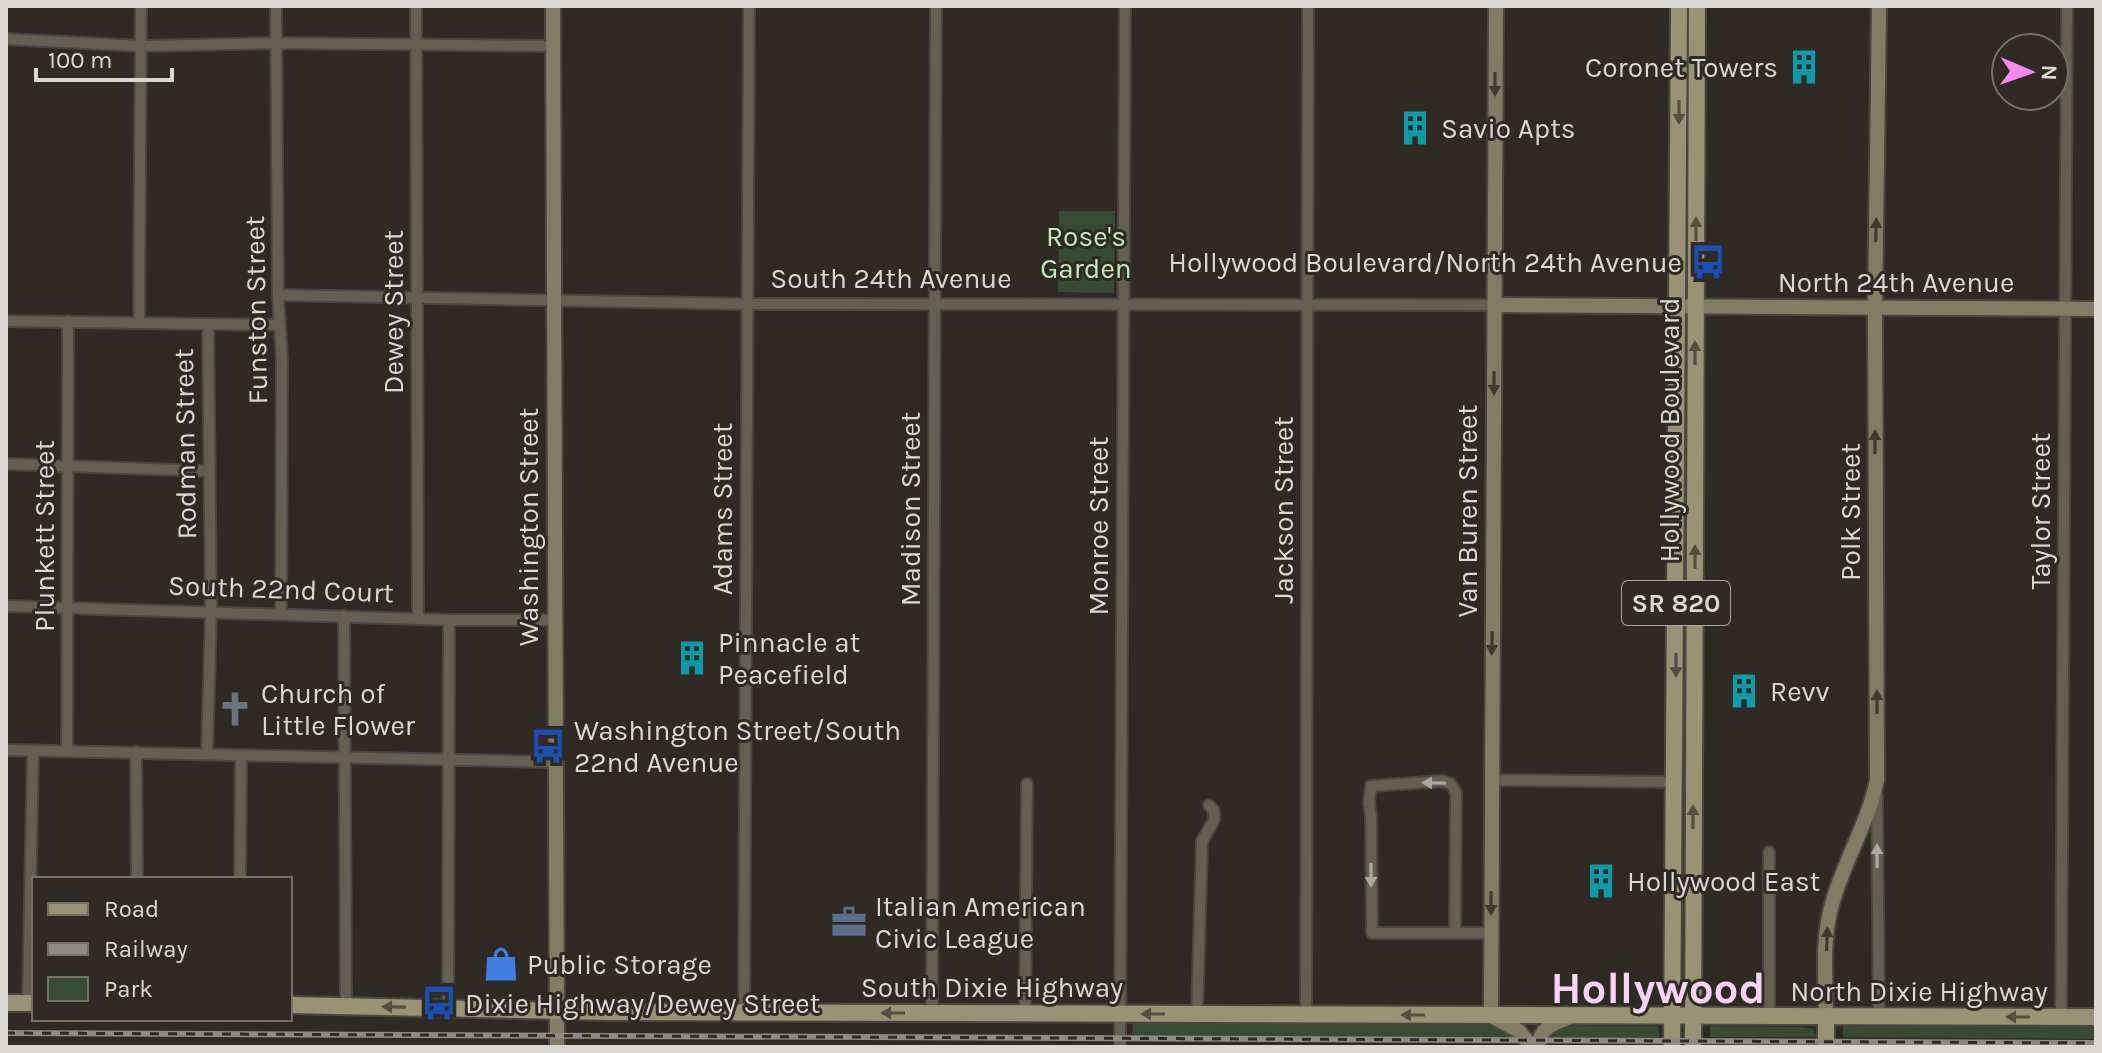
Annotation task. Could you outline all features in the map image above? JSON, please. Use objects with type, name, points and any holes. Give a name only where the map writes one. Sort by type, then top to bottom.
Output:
[{"type":"main road","name":"Washington Street","points":[[553,6],[557,1047]]},
{"type":"main road","name":"Van Buren Street","points":[[1491,1016],[1496,6]]},
{"type":"main road","name":"Hollywood Boulevard","points":[[1679,6],[1674,919],[1682,1016],[1693,1047]]},
{"type":"main road","name":"Hollywood Boulevard","points":[[1672,1047],[1682,1016],[1692,915],[1697,6]]},
{"type":"main road","name":"Polk Street","points":[[1877,780],[1875,308],[1879,6]]},
{"type":"main road","name":"South 24th Avenue","points":[[1495,305],[1696,307]]},
{"type":"main road","name":"North 24th Avenue","points":[[1696,307],[2096,309]]},
{"type":"main road","points":[[1678,426],[1683,435],[1685,464],[1695,469]]},
{"type":"main road","points":[[1826,1047],[1826,931],[1833,898],[1871,808],[1877,780]]},
{"type":"main road","points":[[1674,919],[1692,915]]},
{"type":"main road","points":[[6,1003],[31,1003]]},
{"type":"main road","name":"South Dixie Highway","points":[[292,1005],[556,1011],[1682,1016]]},
{"type":"main road","points":[[1491,1016],[1519,1031],[1535,1047],[1551,1024],[1576,1016]]},
{"type":"main road","points":[[1679,1047],[1682,1016]]},
{"type":"main road","name":"North Dixie Highway","points":[[1682,1016],[2096,1017]]},
{"type":"street","name":"Rodman Street","points":[[139,322],[141,6]]},
{"type":"street","name":"Funston Street","points":[[276,6],[278,295],[282,360],[281,613]]},
{"type":"street","name":"Dewey Street","points":[[416,6],[418,617]]},
{"type":"street","name":"Adams Street","points":[[744,1012],[749,6]]},
{"type":"street","name":"Madison Street","points":[[932,1013],[936,6]]},
{"type":"street","name":"Monroe Street","points":[[1120,1047],[1125,6]]},
{"type":"street","name":"Jackson Street","points":[[1306,1015],[1308,6]]},
{"type":"street","name":"Taylor Street","points":[[2061,1017],[2067,6]]},
{"type":"street","points":[[6,39],[141,46],[276,43],[553,46]]},
{"type":"street","name":"South 24th Avenue","points":[[278,295],[747,304],[1495,305]]},
{"type":"street","points":[[6,321],[280,325]]},
{"type":"street","name":"Plunkett Street","points":[[67,750],[68,321]]},
{"type":"street","name":"Rodman Street","points":[[207,754],[211,611],[208,325]]},
{"type":"street","points":[[6,464],[209,471]]},
{"type":"street","name":"South 22nd Court","points":[[6,606],[449,620],[554,620]]},
{"type":"street","points":[[344,616],[346,1006]]},
{"type":"street","points":[[448,1008],[449,620]]},
{"type":"street","points":[[6,750],[555,762]]},
{"type":"street","points":[[31,1003],[33,751]]},
{"type":"street","points":[[136,752],[137,877]]},
{"type":"street","points":[[240,877],[241,756]]},
{"type":"street","points":[[1491,780],[1674,782]]},
{"type":"street","name":"Polk Street","points":[[1877,780],[1879,1018]]},
{"type":"street","points":[[1455,933],[1456,793],[1451,784],[1442,781],[1371,786],[1372,933],[1455,933],[1491,933]]},
{"type":"street","points":[[1025,1013],[1027,784]]},
{"type":"street","points":[[1197,1014],[1202,841],[1214,820],[1214,811],[1209,805]]},
{"type":"street","points":[[1769,852],[1769,1017]]},
{"type":"green space","name":"Rose's Garden","points":[[1059,211],[1115,211],[1114,293],[1058,292]]},
{"type":"green space","points":[[1497,1021],[1520,1040],[1132,1038],[1133,1023]]},
{"type":"green space","points":[[1843,1024],[2096,1024],[2096,1039],[1843,1037]]},
{"type":"green space","points":[[1559,1025],[1658,1026],[1660,1041],[1552,1040]]},
{"type":"green space","points":[[1710,1026],[1801,1027],[1812,1029],[1818,1037],[1710,1037]]},
{"type":"railway","points":[[6,1033],[2096,1043]]},
{"type":"place","name":"Coronet Towers","points":[[1804,67]]},
{"type":"place","name":"Savio Apts","points":[[1415,128]]},
{"type":"place","name":"Hollywood Boulevard/North 24th Avenue","points":[[1708,262]]},
{"type":"place","name":"Pinnacle at Peacefield","points":[[692,658]]},
{"type":"place","name":"Revv","points":[[1744,691]]},
{"type":"place","name":"Church of Little Flower","points":[[235,709]]},
{"type":"place","name":"Washington Street/South 22nd Avenue","points":[[548,746]]},
{"type":"place","name":"Hollywood East","points":[[1601,881]]},
{"type":"place","name":"Italian American Civic League","points":[[849,922]]},
{"type":"place","name":"Public Storage","points":[[501,964]]},
{"type":"place","name":"Dixie Highway/Dewey Street","points":[[439,1003]]},
{"type":"district","name":"Hollywood","points":[[1658,988]]}]
